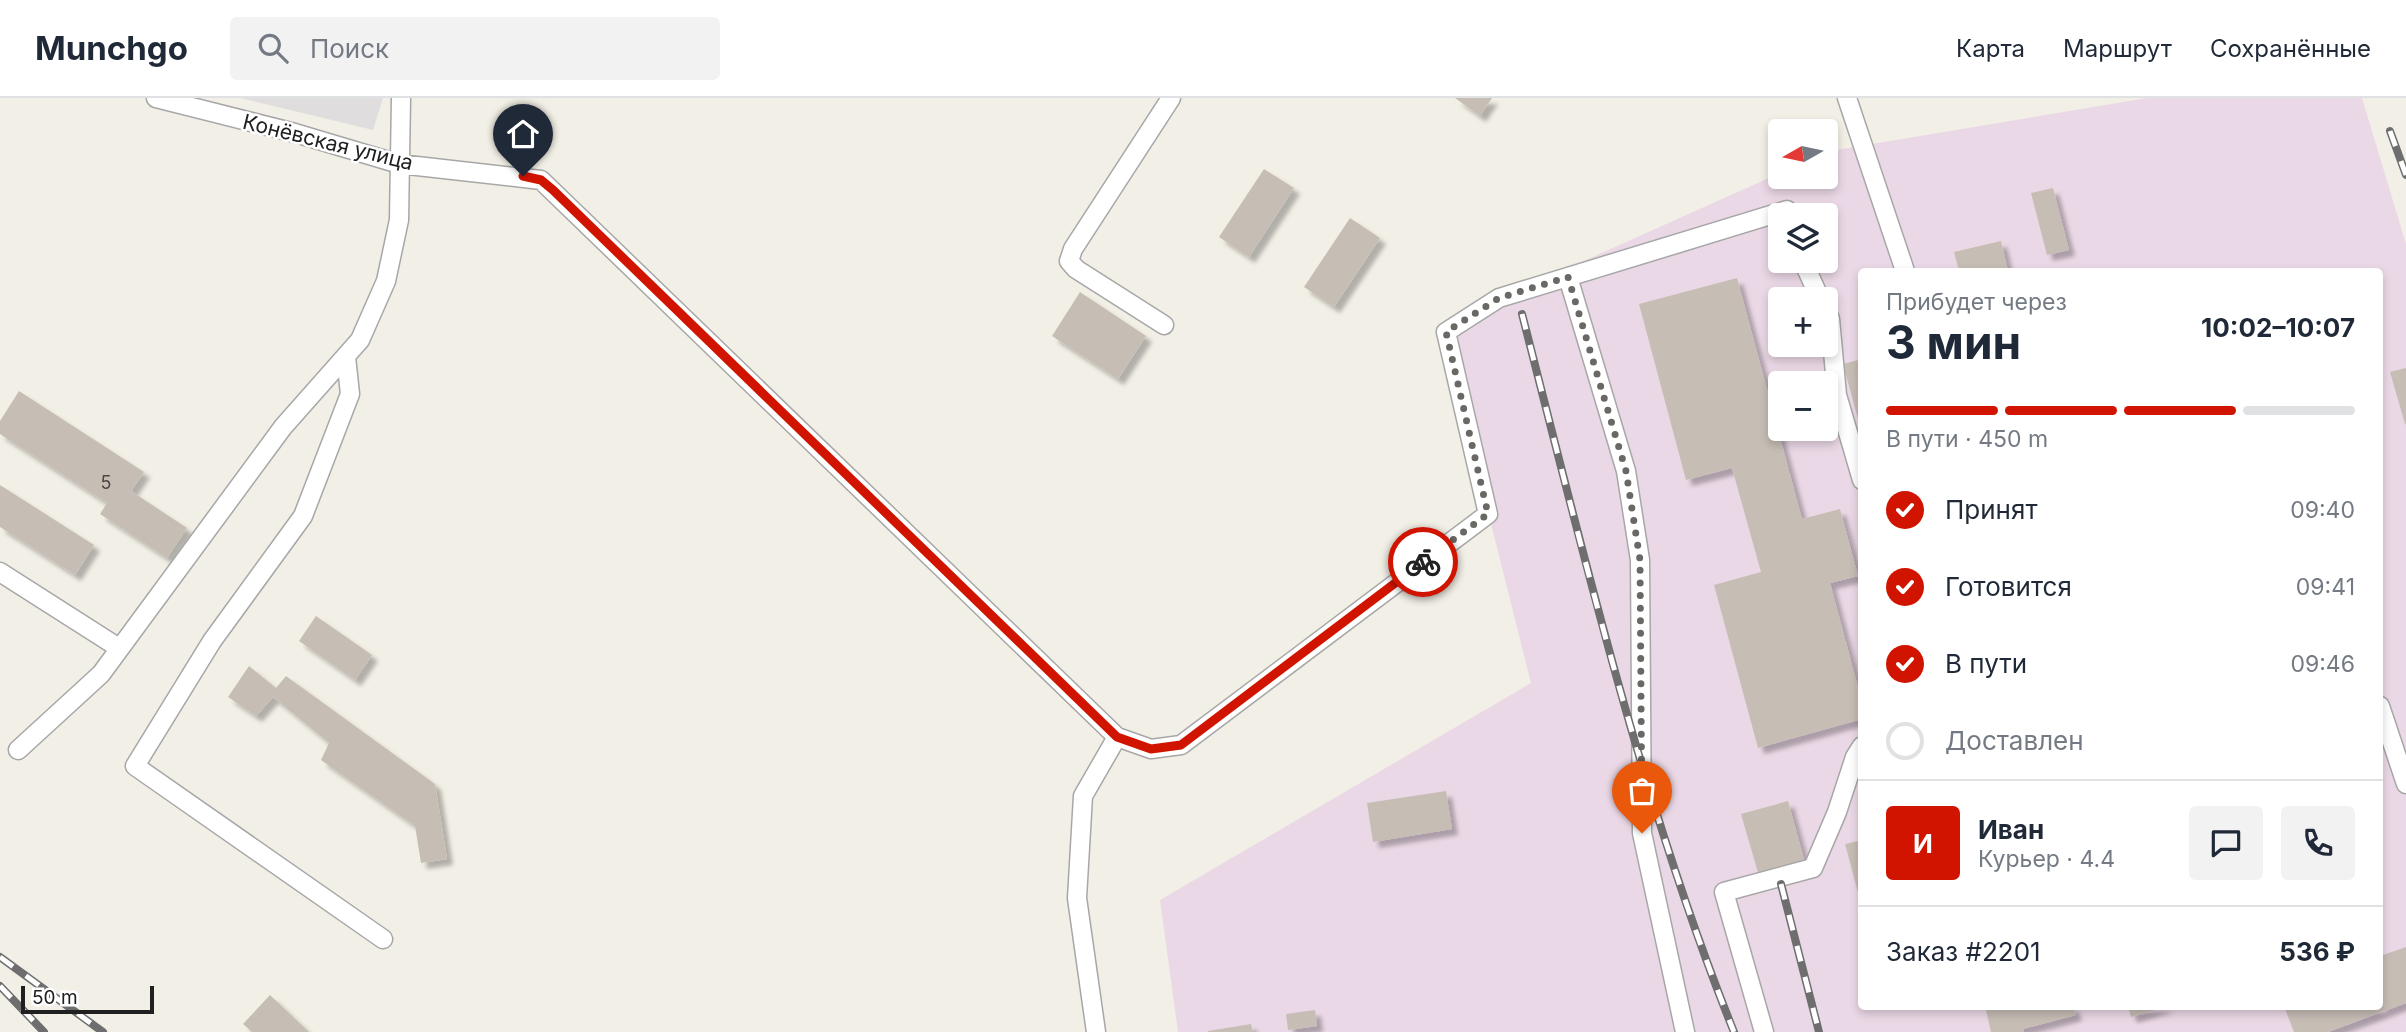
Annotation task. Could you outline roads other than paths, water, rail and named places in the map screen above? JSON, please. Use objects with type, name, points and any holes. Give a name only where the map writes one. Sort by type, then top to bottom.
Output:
[{"type":"street","name":"Конёвская улица","points":[[156,98],[295,133],[399,164],[523,176],[547,185],[1117,737]]},
{"type":"street","points":[[18,750],[101,674],[283,427],[360,340],[386,281],[399,220],[401,98]]},
{"type":"street","points":[[1164,325],[1076,269],[1069,261],[1073,249],[1171,98]]},
{"type":"street","points":[[1847,98],[1904,268]]},
{"type":"street","points":[[1096,1032],[1077,898],[1083,796],[1117,737],[1151,749],[1181,745],[1488,514],[1446,332],[1499,298],[1768,216]]},
{"type":"street","points":[[1568,277],[1626,471],[1640,560],[1642,833],[1685,1032]]},
{"type":"street","points":[[346,356],[350,394],[303,516],[212,641],[135,766],[383,939]]},
{"type":"street","points":[[1834,357],[1837,395],[1858,466]]},
{"type":"street","points":[[0,572],[119,648]]},
{"type":"street","points":[[2383,715],[2406,784]]},
{"type":"street","points":[[1764,1032],[1724,892],[1812,868],[1837,812],[1858,753]]},
{"type":"railway","points":[[2390,131],[2406,175]]},
{"type":"railway","points":[[1522,314],[1642,767],[1670,856],[1734,1032]]},
{"type":"railway","points":[[1781,884],[1819,1032]]},
{"type":"railway","points":[[0,957],[103,1032]]},
{"type":"railway","points":[[0,986],[44,1032]]}]
